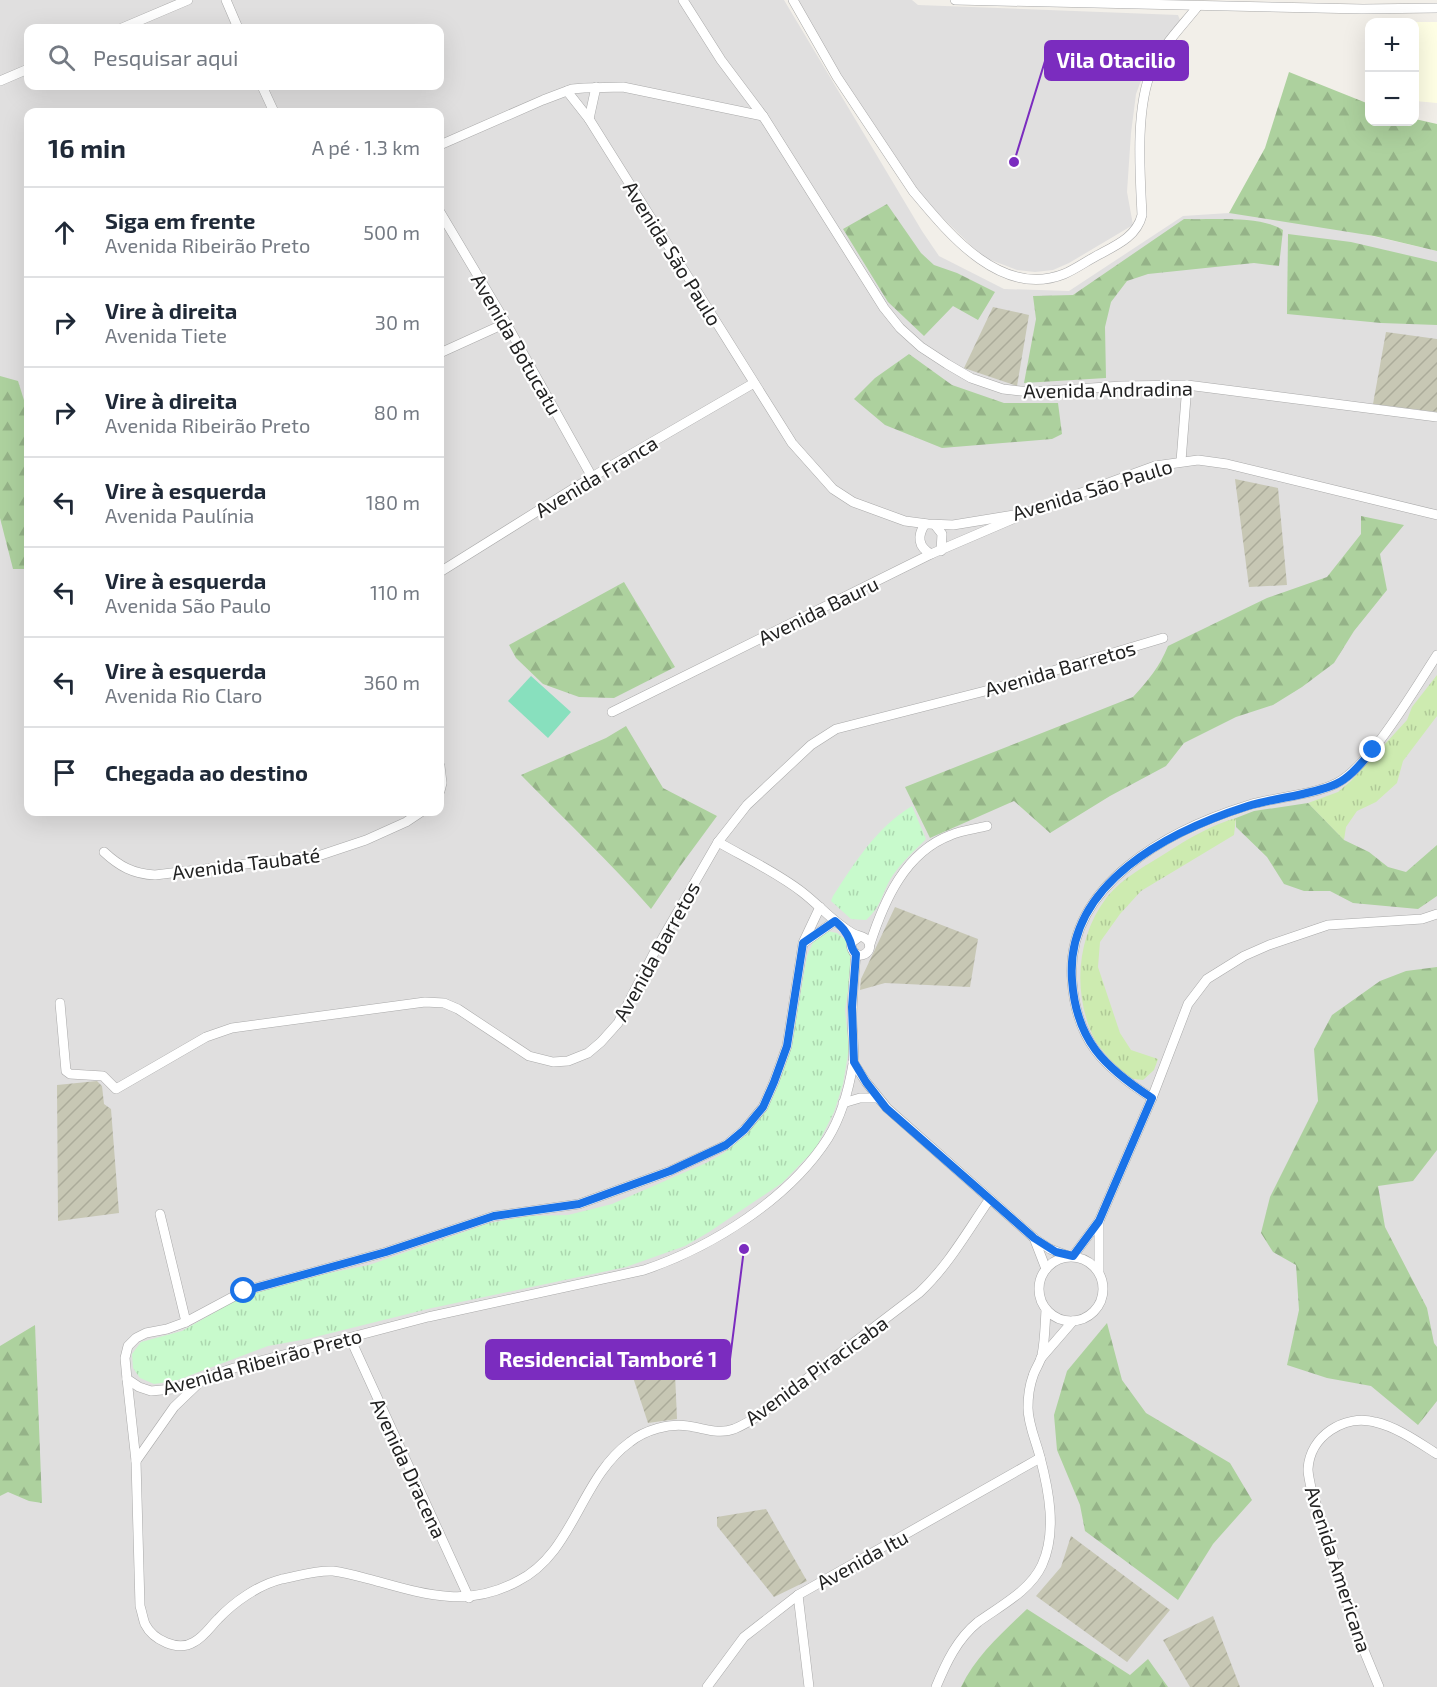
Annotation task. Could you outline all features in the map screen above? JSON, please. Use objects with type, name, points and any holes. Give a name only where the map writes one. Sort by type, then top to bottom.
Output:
[{"type":"street","points":[[131,24],[188,0]]},
{"type":"street","points":[[226,0],[236,24]]},
{"type":"street","name":"Avenida Andradina","points":[[683,0],[721,60],[763,116],[884,308],[900,328],[921,347],[972,378],[1003,389],[1030,392],[1122,386],[1187,385],[1437,417]]},
{"type":"street","points":[[793,0],[837,77],[913,191],[927,208],[968,250],[988,265],[1022,278],[1045,278],[1063,274],[1114,246],[1137,230],[1142,215],[1140,166],[1145,91],[1152,69],[1166,46],[1198,6]]},
{"type":"street","points":[[955,0],[1198,6],[1362,5],[1437,8]]},
{"type":"street","points":[[0,81],[24,71]]},
{"type":"street","points":[[444,143],[567,91],[596,87],[623,87],[763,116]]},
{"type":"street","points":[[589,119],[596,87]]},
{"type":"street","points":[[264,90],[272,108]]},
{"type":"street","name":"Avenida São Paulo","points":[[567,91],[589,119],[801,455],[833,489],[852,502],[905,521],[953,525],[1026,513],[1155,466],[1198,460],[1227,464],[1437,515]]},
{"type":"street","name":"Avenida Botucatu","points":[[444,220],[506,323],[592,477]]},
{"type":"street","points":[[444,350],[506,323]]},
{"type":"street","name":"Avenida Franca","points":[[444,570],[592,477],[754,383]]},
{"type":"street","points":[[1181,461],[1187,385]]},
{"type":"street","name":"Avenida Bauru","points":[[612,712],[931,554],[1026,513]]},
{"type":"street","points":[[925,524],[921,530],[920,542],[922,548],[931,554]]},
{"type":"street","points":[[935,525],[942,534],[941,551]]},
{"type":"street","name":"Avenida Barretos","points":[[60,1003],[66,1071],[70,1074],[103,1076],[118,1089],[206,1037],[232,1028],[425,1002],[444,1004],[458,1009],[529,1056],[554,1062],[577,1058],[602,1042],[618,1023],[654,953],[718,842],[733,821],[760,792],[811,745],[836,729],[989,690],[1163,638]]},
{"type":"street","points":[[1152,1098],[1125,1081],[1102,1058],[1087,1036],[1073,999],[1071,970],[1075,941],[1083,920],[1096,898],[1116,875],[1142,856],[1191,828],[1249,806],[1338,783],[1373,750],[1437,655]]},
{"type":"street","name":"Avenida Taubaté","points":[[104,852],[128,870],[155,875],[321,855],[366,840],[415,816]]},
{"type":"street","points":[[866,954],[861,956],[852,950],[877,922],[895,885],[913,860],[932,844],[951,835],[987,826]]},
{"type":"street","points":[[718,842],[790,884],[861,940]]},
{"type":"street","points":[[127,1379],[125,1358],[128,1346],[136,1338],[186,1322],[255,1287],[386,1252],[494,1216],[579,1204],[670,1171],[726,1145],[744,1130],[763,1107],[774,1082],[787,1046],[803,943],[820,907]]},
{"type":"street","points":[[1041,1358],[1046,1310],[1039,1289],[1041,1278],[1046,1269],[1059,1258],[1070,1256],[1099,1221],[1152,1098],[1188,1004],[1207,979],[1217,971],[1269,945],[1328,925],[1422,919],[1437,914]]},
{"type":"street","points":[[803,943],[835,921]]},
{"type":"street","name":"Avenida Ribeirão Preto","points":[[854,983],[869,949],[861,940]]},
{"type":"street","name":"Avenida Ribeirão Preto","points":[[127,1379],[139,1387],[151,1390],[172,1389],[234,1368],[428,1317],[644,1270],[668,1262],[704,1244],[745,1218],[793,1181],[829,1136],[843,1102],[854,1062],[852,1007],[856,954]]},
{"type":"street","points":[[854,1062],[886,1108]]},
{"type":"street","points":[[843,1102],[860,1098],[878,1098],[886,1108],[1034,1238],[1050,1249],[1088,1260],[1099,1270],[1103,1279],[1102,1299],[1091,1315],[1082,1320],[1063,1320],[1046,1310]]},
{"type":"street","name":"Avenida Piracicaba","points":[[127,1379],[136,1461],[140,1606],[150,1631],[171,1644],[186,1646],[202,1636],[242,1598],[277,1580],[330,1571],[419,1592],[469,1598],[494,1592],[536,1571],[560,1543],[605,1465],[633,1439],[673,1425],[719,1433],[734,1429],[792,1390],[934,1279],[951,1258],[989,1200]]},
{"type":"street","points":[[159,1214],[186,1322]]},
{"type":"street","points":[[1099,1221],[1099,1270]]},
{"type":"street","points":[[1034,1238],[1046,1269]]},
{"type":"street","points":[[936,1687],[959,1641],[977,1623],[1021,1590],[1041,1566],[1049,1545],[1050,1522],[1047,1490],[1028,1411],[1028,1395],[1041,1358],[1073,1321]]},
{"type":"street","name":"Avenida Dracena","points":[[350,1338],[469,1598]]},
{"type":"street","points":[[136,1461],[174,1407],[203,1379]]},
{"type":"street","name":"Avenida Americana","points":[[1379,1687],[1356,1631],[1311,1488],[1308,1470],[1311,1456],[1319,1441],[1330,1429],[1359,1420],[1373,1421],[1388,1426],[1437,1454]]},
{"type":"street","name":"Avenida Itu","points":[[707,1687],[744,1637],[798,1595],[1040,1458]]},
{"type":"street","points":[[798,1595],[809,1687]]},
{"type":"shaded area","points":[[0,0],[784,0],[939,256],[1004,289],[1069,291],[1183,216],[1273,213],[1437,251],[1437,1687],[0,1687]]},
{"type":"shaded area","points":[[796,0],[912,0],[918,5],[1178,15],[1180,20],[1149,59],[1136,94],[1127,192],[1133,225],[1053,270],[1035,272],[1017,270],[983,257],[922,198],[841,78]]},
{"type":"shaded area","points":[[1419,22],[1437,22],[1437,103],[1419,101]]},
{"type":"shaded area","points":[[993,307],[1029,315],[1017,386],[964,368]]},
{"type":"shaded area","points":[[1386,332],[1437,339],[1437,412],[1373,404]]},
{"type":"shaded area","points":[[1235,479],[1278,488],[1287,585],[1249,587]]},
{"type":"shaded area","points":[[895,907],[978,939],[970,987],[885,983],[860,990],[861,979]]},
{"type":"shaded area","points":[[97,1081],[102,1086],[104,1104],[111,1109],[119,1213],[58,1221],[57,1085]]},
{"type":"shaded area","points":[[674,1350],[677,1419],[648,1423],[626,1356]]},
{"type":"shaded area","points":[[766,1509],[807,1581],[774,1597],[717,1526],[717,1517]]},
{"type":"shaded area","points":[[1071,1536],[1170,1610],[1127,1662],[1036,1596],[1061,1567]]},
{"type":"shaded area","points":[[1213,1616],[1240,1687],[1190,1687],[1163,1640]]},
{"type":"green space","points":[[1289,72],[1365,102],[1365,126],[1419,126],[1419,120],[1437,124],[1437,251],[1374,236],[1229,213],[1265,148]]},
{"type":"green space","points":[[887,204],[921,253],[934,265],[957,273],[995,292],[978,320],[953,306],[924,336],[888,302],[843,229]]},
{"type":"green space","points":[[1184,219],[1249,220],[1273,225],[1283,230],[1279,266],[1254,263],[1148,274],[1127,281],[1111,302],[1105,327],[1106,378],[1024,383],[1036,319],[1033,296],[1073,295]]},
{"type":"green space","points":[[1288,234],[1351,242],[1437,262],[1437,325],[1381,323],[1287,314]]},
{"type":"green space","points":[[909,354],[952,385],[1004,403],[1058,403],[1062,434],[1052,439],[942,448],[885,425],[854,399],[875,378]]},
{"type":"green space","points":[[0,376],[18,381],[24,400],[24,569],[13,569],[0,518]]},
{"type":"green space","points":[[1361,516],[1404,525],[1380,554],[1387,590],[1354,631],[1334,663],[1302,687],[1273,705],[1236,717],[1184,743],[1166,766],[1110,796],[1050,833],[1014,801],[930,838],[905,787],[1133,697],[1153,673],[1168,646],[1267,598],[1327,577],[1361,534]]},
{"type":"green space","points":[[624,582],[675,667],[614,698],[579,697],[543,684],[516,658],[509,645]]},
{"type":"green space","points":[[1437,675],[1437,716],[1403,761],[1397,783],[1376,802],[1357,811],[1346,827],[1344,840],[1308,803],[1338,792],[1351,781],[1407,720],[1412,707]]},
{"type":"green space","points":[[531,676],[571,712],[548,738],[508,701]]},
{"type":"green space","points":[[626,726],[663,788],[717,816],[651,909],[521,775],[606,738]]},
{"type":"green space","points":[[1308,803],[1344,840],[1369,852],[1388,867],[1406,872],[1437,845],[1437,896],[1418,909],[1353,903],[1330,891],[1304,891],[1284,884],[1267,857],[1236,827],[1236,818],[1254,811]]},
{"type":"green space","points":[[912,806],[926,839],[893,875],[872,914],[866,920],[851,919],[831,901],[833,896],[858,858],[877,835]]},
{"type":"green space","points":[[1236,818],[1234,835],[1141,891],[1120,914],[1100,942],[1098,967],[1120,1033],[1131,1050],[1158,1059],[1154,1070],[1143,1080],[1133,1079],[1102,1050],[1088,1023],[1083,1004],[1081,967],[1089,930],[1107,897],[1127,878],[1191,838],[1218,824]]},
{"type":"green space","points":[[827,931],[837,933],[846,940],[850,952],[851,972],[845,1010],[849,1048],[843,1084],[834,1112],[816,1148],[782,1183],[709,1232],[685,1246],[626,1267],[268,1346],[175,1381],[154,1384],[140,1378],[133,1368],[132,1354],[141,1342],[182,1331],[245,1295],[290,1281],[369,1265],[490,1223],[528,1216],[568,1215],[612,1204],[724,1153],[744,1136],[756,1119],[795,1025],[807,956],[814,940]]},
{"type":"green space","points":[[1437,967],[1437,1150],[1413,1181],[1378,1186],[1385,1227],[1427,1308],[1434,1343],[1437,1347],[1437,1401],[1418,1425],[1371,1386],[1327,1378],[1287,1365],[1299,1310],[1296,1265],[1273,1252],[1261,1233],[1270,1197],[1318,1101],[1314,1049],[1332,1015],[1380,981],[1406,971]]},
{"type":"green space","points":[[1107,1323],[1122,1380],[1146,1413],[1230,1463],[1252,1500],[1213,1544],[1178,1600],[1085,1531],[1080,1505],[1057,1450],[1054,1415],[1067,1371]]},
{"type":"green space","points":[[35,1325],[42,1503],[29,1501],[8,1492],[0,1496],[0,1346]]},
{"type":"green space","points":[[1027,1609],[1130,1675],[1148,1659],[1168,1687],[961,1687],[982,1655]]},
{"type":"place","name":"Vila Otacilio","points":[[1014,162]]},
{"type":"place","name":"Residencial Tamboré 1","points":[[744,1249]]},
{"type":"route","points":[[244,1291],[386,1252],[494,1216],[579,1204],[610,1195],[707,1156],[726,1145],[744,1130],[763,1107],[774,1082],[787,1046],[803,943],[835,921],[844,928],[852,950],[856,954],[852,1007],[854,1062],[866,1082],[886,1108],[1034,1238],[1056,1252],[1073,1256],[1099,1221],[1152,1098],[1125,1081],[1107,1065],[1091,1044],[1073,999],[1071,970],[1075,941],[1083,920],[1096,898],[1116,875],[1173,837],[1209,820],[1249,806],[1338,783],[1373,750]]}]
